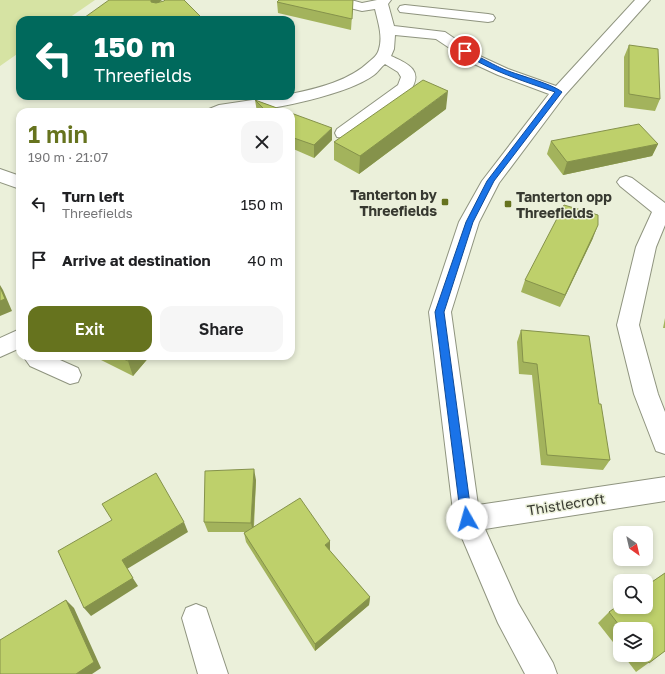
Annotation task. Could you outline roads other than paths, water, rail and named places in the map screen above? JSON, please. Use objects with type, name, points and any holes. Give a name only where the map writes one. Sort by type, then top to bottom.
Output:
[{"type":"street","points":[[295,98],[329,90],[353,80],[376,66],[387,50],[388,30],[382,2],[362,7],[336,0]]},
{"type":"street","points":[[542,674],[508,612],[467,519],[440,312],[470,222],[491,181],[559,92],[643,0]]},
{"type":"street","points":[[405,9],[488,18]]},
{"type":"street","points":[[440,35],[444,13]]},
{"type":"street","points":[[388,30],[440,35],[477,60],[503,72],[559,92]]},
{"type":"street","points":[[343,133],[404,88],[409,82],[409,74],[406,70],[382,57]]},
{"type":"street","points":[[235,108],[284,100]]},
{"type":"street","points":[[0,175],[16,181]]},
{"type":"street","points":[[626,182],[664,210],[646,247],[628,325],[656,395],[665,443]]},
{"type":"street","points":[[38,360],[70,375]]},
{"type":"street","name":"Thistlecroft","points":[[467,519],[665,489]]},
{"type":"street","points":[[196,618],[213,674]]},
{"type":"place","name":"Tanterton by Threefields","points":[[445,202]]},
{"type":"place","name":"Tanterton opp Threefields","points":[[508,204]]}]
